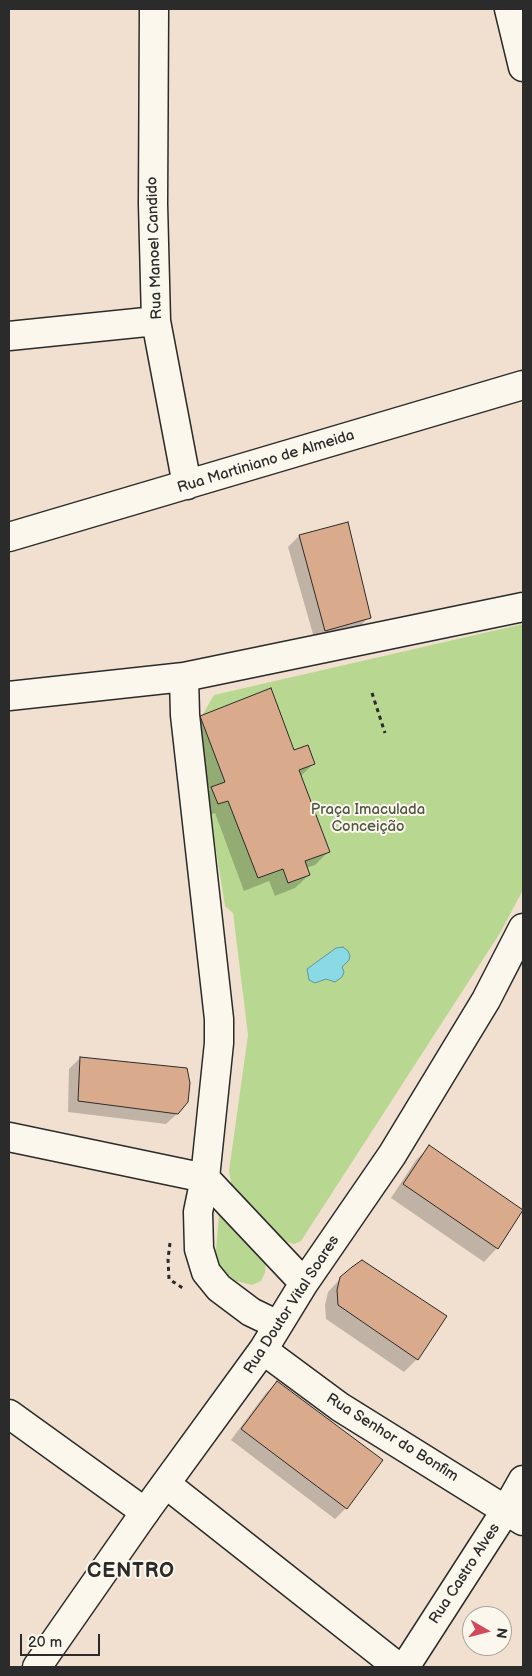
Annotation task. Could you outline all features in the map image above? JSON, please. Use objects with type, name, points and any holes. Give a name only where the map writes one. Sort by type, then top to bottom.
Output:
[{"type":"main road","name":"Rua Manoel Candido","points":[[154,9],[153,204],[156,321],[187,485]]},
{"type":"main road","points":[[509,9],[523,67]]},
{"type":"main road","points":[[9,336],[156,321]]},
{"type":"main road","name":"Rua Martiniano de Almeida","points":[[9,537],[523,385]]},
{"type":"main road","points":[[9,696],[184,677],[523,607]]},
{"type":"main road","points":[[184,677],[185,715],[219,1019],[220,1043],[204,1178],[198,1212],[198,1249],[206,1272],[219,1288],[250,1312],[278,1325]]},
{"type":"main road","name":"Rua Doutor Vital Soares","points":[[37,1667],[145,1512],[263,1350],[304,1283],[392,1155],[486,1000],[523,928]]},
{"type":"main road","points":[[9,1137],[204,1178],[304,1283]]},
{"type":"main road","name":"Rua Senhor do Bonfim","points":[[263,1350],[340,1407],[515,1516]]},
{"type":"main road","points":[[9,1414],[145,1512]]},
{"type":"main road","name":"Rua Castro Alves","points":[[405,1667],[515,1516],[523,1480]]},
{"type":"main road","points":[[166,1484],[398,1667]]},
{"type":"path","points":[[372,693],[384,734]]},
{"type":"path","points":[[171,1236],[168,1259],[169,1279],[185,1290]]},
{"type":"green space","name":"Praça Imaculada Conceição","points":[[523,624],[523,890],[500,933],[301,1241],[294,1244],[284,1241],[264,1224],[232,1189],[229,1171],[248,1035],[233,913],[225,906],[196,726],[214,695]]},
{"type":"green space","points":[[219,1215],[266,1261],[265,1273],[261,1281],[252,1285],[236,1281],[225,1273],[215,1261]]},
{"type":"water","points":[[343,947],[350,956],[349,960],[342,967],[344,972],[342,977],[335,982],[326,979],[315,983],[309,980],[307,969],[336,948]]},
{"type":"building","points":[[348,522],[371,618],[325,631],[299,535]]},
{"type":"building","points":[[271,688],[294,750],[308,745],[315,764],[299,770],[330,852],[305,861],[310,875],[288,883],[283,869],[258,878],[228,801],[218,804],[211,787],[225,782],[200,716]]},
{"type":"building","points":[[80,1057],[187,1068],[190,1083],[188,1102],[178,1114],[78,1101]]},
{"type":"building","points":[[429,1145],[523,1210],[498,1249],[403,1184]]},
{"type":"building","points":[[362,1260],[447,1316],[418,1360],[338,1305],[337,1290],[340,1277]]},
{"type":"building","points":[[277,1381],[383,1460],[347,1509],[241,1429]]},
{"type":"district","name":"CENTRO","points":[[131,1572]]}]
